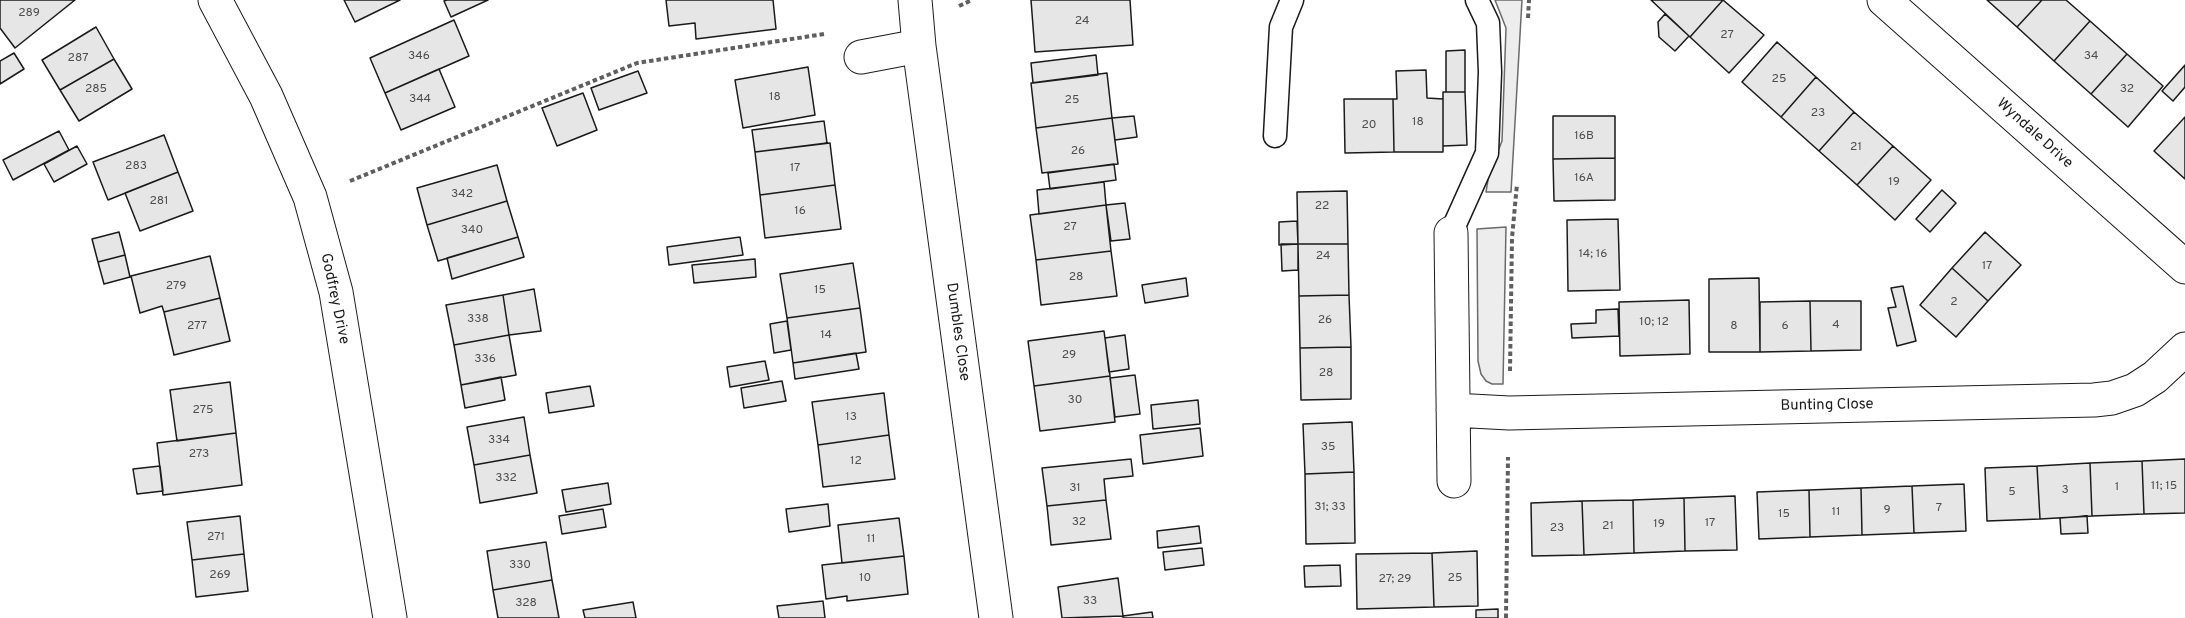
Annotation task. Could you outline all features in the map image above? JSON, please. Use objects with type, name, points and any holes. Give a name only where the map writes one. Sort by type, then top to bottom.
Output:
[{"type":"street","name":"Godfrey Drive","points":[[215,0],[266,96],[310,197],[336,292],[390,618]]},
{"type":"street","name":"Dumbles Close","points":[[915,0],[919,46],[996,618]]},
{"type":"street","name":"Wyndale Drive","points":[[1884,0],[2185,267]]},
{"type":"street","points":[[861,57],[919,46]]},
{"type":"street","points":[[1451,233],[1454,481]]},
{"type":"street","name":"Bunting Close","points":[[1453,410],[1509,413],[2103,399],[2135,390],[2155,377],[2185,349]]},
{"type":"lane","points":[[1275,136],[1281,27],[1292,0]]},
{"type":"lane","points":[[1451,233],[1487,153],[1490,72],[1488,23],[1477,0]]},
{"type":"path","points":[[310,197],[637,63],[848,30],[851,58],[861,57]]},
{"type":"path","points":[[1506,618],[1512,238],[1516,204]]},
{"type":"shaded area","points":[[1495,0],[1522,0],[1511,192],[1486,192],[1489,174],[1502,141],[1506,28]]},
{"type":"shaded area","points":[[1506,227],[1503,384],[1492,384],[1486,381],[1481,374],[1478,361],[1477,229]]},
{"type":"building","points":[[0,0],[75,0],[15,48],[0,28]]},
{"type":"building","points":[[344,0],[400,0],[355,22]]},
{"type":"building","points":[[488,0],[451,17],[444,1]]},
{"type":"building","points":[[666,0],[773,0],[776,29],[696,39],[695,23],[669,26]]},
{"type":"building","points":[[1031,0],[1130,0],[1133,45],[1035,52]]},
{"type":"building","points":[[1651,0],[1723,0],[1690,37]]},
{"type":"building","points":[[1723,0],[1764,35],[1729,73],[1690,37]]},
{"type":"building","points":[[1987,0],[2042,0],[2017,27]]},
{"type":"building","points":[[2042,0],[2066,0],[2090,21],[2054,61],[2017,27]]},
{"type":"building","points":[[1665,14],[1689,36],[1675,51],[1659,37],[1658,22]]},
{"type":"building","points":[[454,20],[469,56],[385,93],[370,58]]},
{"type":"building","points":[[2090,21],[2127,54],[2091,94],[2054,61]]},
{"type":"building","points":[[96,27],[114,59],[60,90],[42,60]]},
{"type":"building","points":[[1777,42],[1816,77],[1781,117],[1742,82]]},
{"type":"building","points":[[1465,50],[1465,92],[1446,92],[1446,51]]},
{"type":"building","points":[[14,53],[24,69],[0,84],[0,61]]},
{"type":"building","points":[[2127,54],[2163,86],[2128,127],[2091,94]]},
{"type":"building","points":[[1096,55],[1098,75],[1033,83],[1031,63]]},
{"type":"building","points":[[114,59],[132,89],[79,121],[60,90]]},
{"type":"building","points":[[2185,65],[2185,87],[2173,101],[2162,91]]},
{"type":"building","points":[[808,67],[815,115],[743,128],[735,80]]},
{"type":"building","points":[[439,69],[455,107],[401,130],[385,93]]},
{"type":"building","points":[[1426,70],[1427,98],[1443,99],[1443,152],[1394,152],[1393,99],[1397,99],[1396,71]]},
{"type":"building","points":[[638,71],[647,93],[599,110],[591,88]]},
{"type":"building","points":[[1107,73],[1112,118],[1036,128],[1031,83]]},
{"type":"building","points":[[1816,77],[1854,112],[1819,151],[1781,117]]},
{"type":"building","points":[[1443,92],[1465,92],[1467,145],[1443,146]]},
{"type":"building","points":[[583,93],[597,130],[557,146],[542,108]]},
{"type":"building","points":[[1344,99],[1393,99],[1394,152],[1345,153]]},
{"type":"building","points":[[1854,112],[1893,146],[1857,185],[1819,151]]},
{"type":"building","points":[[1134,116],[1137,137],[1115,140],[1112,118]]},
{"type":"building","points":[[1553,116],[1615,116],[1615,158],[1553,159]]},
{"type":"building","points":[[2185,117],[2185,179],[2154,151]]},
{"type":"building","points":[[1112,118],[1118,164],[1042,173],[1036,128]]},
{"type":"building","points":[[824,121],[827,143],[755,152],[752,130]]},
{"type":"building","points":[[59,131],[69,150],[13,180],[3,160]]},
{"type":"building","points":[[164,135],[178,172],[108,200],[93,162]]},
{"type":"building","points":[[830,143],[835,185],[760,195],[755,152]]},
{"type":"building","points":[[77,146],[87,164],[54,182],[44,164]]},
{"type":"building","points":[[1893,146],[1931,180],[1895,220],[1857,185]]},
{"type":"building","points":[[1615,158],[1615,200],[1554,201],[1553,159]]},
{"type":"building","points":[[1114,164],[1116,180],[1050,189],[1048,173]]},
{"type":"building","points":[[497,165],[507,201],[427,225],[417,188]]},
{"type":"building","points":[[178,172],[193,211],[140,231],[125,193]]},
{"type":"building","points":[[1104,182],[1106,205],[1039,214],[1037,190]]},
{"type":"building","points":[[835,185],[841,229],[765,238],[760,195]]},
{"type":"building","points":[[1942,190],[1956,203],[1930,232],[1916,219]]},
{"type":"building","points":[[1347,191],[1348,244],[1298,244],[1297,192]]},
{"type":"building","points":[[507,201],[518,237],[438,261],[427,225]]},
{"type":"building","points":[[1125,203],[1130,239],[1111,241],[1106,205]]},
{"type":"building","points":[[1106,205],[1111,251],[1036,260],[1030,215]]},
{"type":"building","points":[[1618,219],[1620,290],[1568,291],[1567,220]]},
{"type":"building","points":[[1297,221],[1298,244],[1279,245],[1279,222]]},
{"type":"building","points":[[119,232],[125,255],[98,262],[92,239]]},
{"type":"building","points":[[1985,232],[2021,265],[1988,301],[1952,268]]},
{"type":"building","points":[[518,237],[524,257],[452,279],[447,258]]},
{"type":"building","points":[[740,237],[743,255],[669,265],[667,247]]},
{"type":"building","points":[[1281,244],[1298,244],[1298,270],[1282,271]]},
{"type":"building","points":[[1298,244],[1348,244],[1349,295],[1299,296]]},
{"type":"building","points":[[1111,251],[1117,296],[1041,305],[1036,260]]},
{"type":"building","points":[[125,255],[130,277],[104,284],[98,262]]},
{"type":"building","points":[[210,256],[220,298],[164,312],[162,306],[140,313],[131,276]]},
{"type":"building","points":[[755,259],[756,277],[694,283],[692,265]]},
{"type":"building","points":[[853,263],[860,308],[787,318],[780,274]]},
{"type":"building","points":[[1952,268],[1988,301],[1956,337],[1920,305]]},
{"type":"building","points":[[1186,278],[1188,296],[1145,303],[1142,285]]},
{"type":"building","points":[[1759,278],[1760,352],[1709,352],[1709,279]]},
{"type":"building","points":[[1903,286],[1916,341],[1897,346],[1888,308],[1896,307],[1891,288]]},
{"type":"building","points":[[534,289],[541,331],[509,335],[503,295]]},
{"type":"building","points":[[503,295],[509,335],[454,345],[446,305]]},
{"type":"building","points":[[1349,295],[1351,347],[1300,348],[1299,296]]},
{"type":"building","points":[[220,298],[230,341],[174,355],[164,312]]},
{"type":"building","points":[[1689,300],[1690,354],[1620,356],[1619,302]]},
{"type":"building","points":[[1810,301],[1811,351],[1760,352],[1760,302]]},
{"type":"building","points":[[1810,301],[1861,301],[1861,350],[1811,351]]},
{"type":"building","points":[[860,308],[866,352],[793,363],[787,318]]},
{"type":"building","points":[[1618,309],[1619,336],[1572,338],[1571,324],[1596,323],[1596,310]]},
{"type":"building","points":[[787,321],[791,350],[774,353],[770,324]]},
{"type":"building","points":[[1104,331],[1110,376],[1034,386],[1028,341]]},
{"type":"building","points":[[509,335],[516,375],[461,385],[454,345]]},
{"type":"building","points":[[1125,335],[1129,369],[1109,372],[1105,338]]},
{"type":"building","points":[[1351,347],[1351,399],[1301,400],[1300,348]]},
{"type":"building","points":[[856,353],[859,369],[795,379],[793,363]]},
{"type":"building","points":[[765,361],[769,380],[730,387],[727,367]]},
{"type":"building","points":[[1135,375],[1140,414],[1115,417],[1110,378]]},
{"type":"building","points":[[1110,376],[1115,422],[1040,431],[1034,386]]},
{"type":"building","points":[[501,377],[505,400],[465,408],[461,385]]},
{"type":"building","points":[[782,381],[786,401],[744,408],[741,388]]},
{"type":"building","points":[[230,382],[236,433],[177,441],[170,390]]},
{"type":"building","points":[[590,386],[594,406],[549,413],[546,393]]},
{"type":"building","points":[[884,393],[889,435],[818,445],[812,402]]},
{"type":"building","points":[[1198,400],[1200,424],[1153,429],[1151,405]]},
{"type":"building","points":[[524,417],[530,455],[474,465],[467,427]]},
{"type":"building","points":[[1352,422],[1354,472],[1305,474],[1303,424]]},
{"type":"building","points":[[1200,428],[1203,456],[1143,464],[1140,435]]},
{"type":"building","points":[[236,433],[242,485],[163,495],[157,443]]},
{"type":"building","points":[[889,435],[895,479],[823,487],[818,445]]},
{"type":"building","points":[[530,455],[537,493],[480,503],[474,465]]},
{"type":"building","points":[[1131,459],[1133,476],[1104,479],[1106,500],[1047,506],[1042,468]]},
{"type":"building","points":[[2185,459],[2185,513],[2144,514],[2142,461]]},
{"type":"building","points":[[2142,461],[2144,514],[2092,516],[2090,463]]},
{"type":"building","points":[[2090,463],[2092,516],[2040,519],[2037,466]]},
{"type":"building","points":[[160,466],[163,491],[137,494],[133,469]]},
{"type":"building","points":[[2037,466],[2040,519],[1987,521],[1985,468]]},
{"type":"building","points":[[1354,472],[1355,543],[1306,544],[1305,474]]},
{"type":"building","points":[[608,483],[611,504],[566,512],[562,490]]},
{"type":"building","points":[[1964,484],[1966,531],[1914,533],[1912,486]]},
{"type":"building","points":[[1912,486],[1914,533],[1862,535],[1861,488]]},
{"type":"building","points":[[1861,488],[1862,535],[1810,537],[1809,490]]},
{"type":"building","points":[[1809,490],[1810,537],[1759,539],[1757,492]]},
{"type":"building","points":[[1735,496],[1737,550],[1685,551],[1684,498]]},
{"type":"building","points":[[1684,498],[1685,551],[1634,553],[1633,500]]},
{"type":"building","points":[[1106,500],[1111,539],[1051,545],[1047,506]]},
{"type":"building","points":[[1633,500],[1634,553],[1584,555],[1582,501]]},
{"type":"building","points":[[1582,501],[1584,555],[1532,556],[1531,503]]},
{"type":"building","points":[[828,504],[830,526],[789,532],[786,509]]},
{"type":"building","points":[[603,509],[606,527],[562,534],[559,516]]},
{"type":"building","points":[[240,516],[244,554],[192,560],[187,522]]},
{"type":"building","points":[[2087,516],[2088,533],[2061,534],[2060,518]]},
{"type":"building","points":[[899,518],[904,556],[842,563],[838,525]]},
{"type":"building","points":[[1199,526],[1201,543],[1158,548],[1157,531]]},
{"type":"building","points":[[546,542],[552,580],[493,590],[487,551]]},
{"type":"building","points":[[1202,548],[1204,565],[1165,570],[1163,552]]},
{"type":"building","points":[[1477,551],[1478,606],[1434,607],[1432,553]]},
{"type":"building","points":[[1432,553],[1434,607],[1357,609],[1356,554]]},
{"type":"building","points":[[244,554],[248,591],[196,597],[192,560]]},
{"type":"building","points":[[904,556],[908,594],[847,601],[847,596],[826,599],[822,565]]},
{"type":"building","points":[[1340,565],[1341,586],[1305,587],[1304,566]]},
{"type":"building","points":[[1118,578],[1123,616],[1062,618],[1058,587]]},
{"type":"building","points":[[552,580],[559,618],[498,618],[493,590]]},
{"type":"building","points":[[823,601],[825,618],[779,618],[777,606]]},
{"type":"building","points":[[633,602],[636,618],[585,618],[583,610]]},
{"type":"building","points":[[1498,609],[1498,618],[1476,618],[1476,610]]},
{"type":"building","points":[[1152,612],[1153,618],[1123,618],[1123,616]]}]
